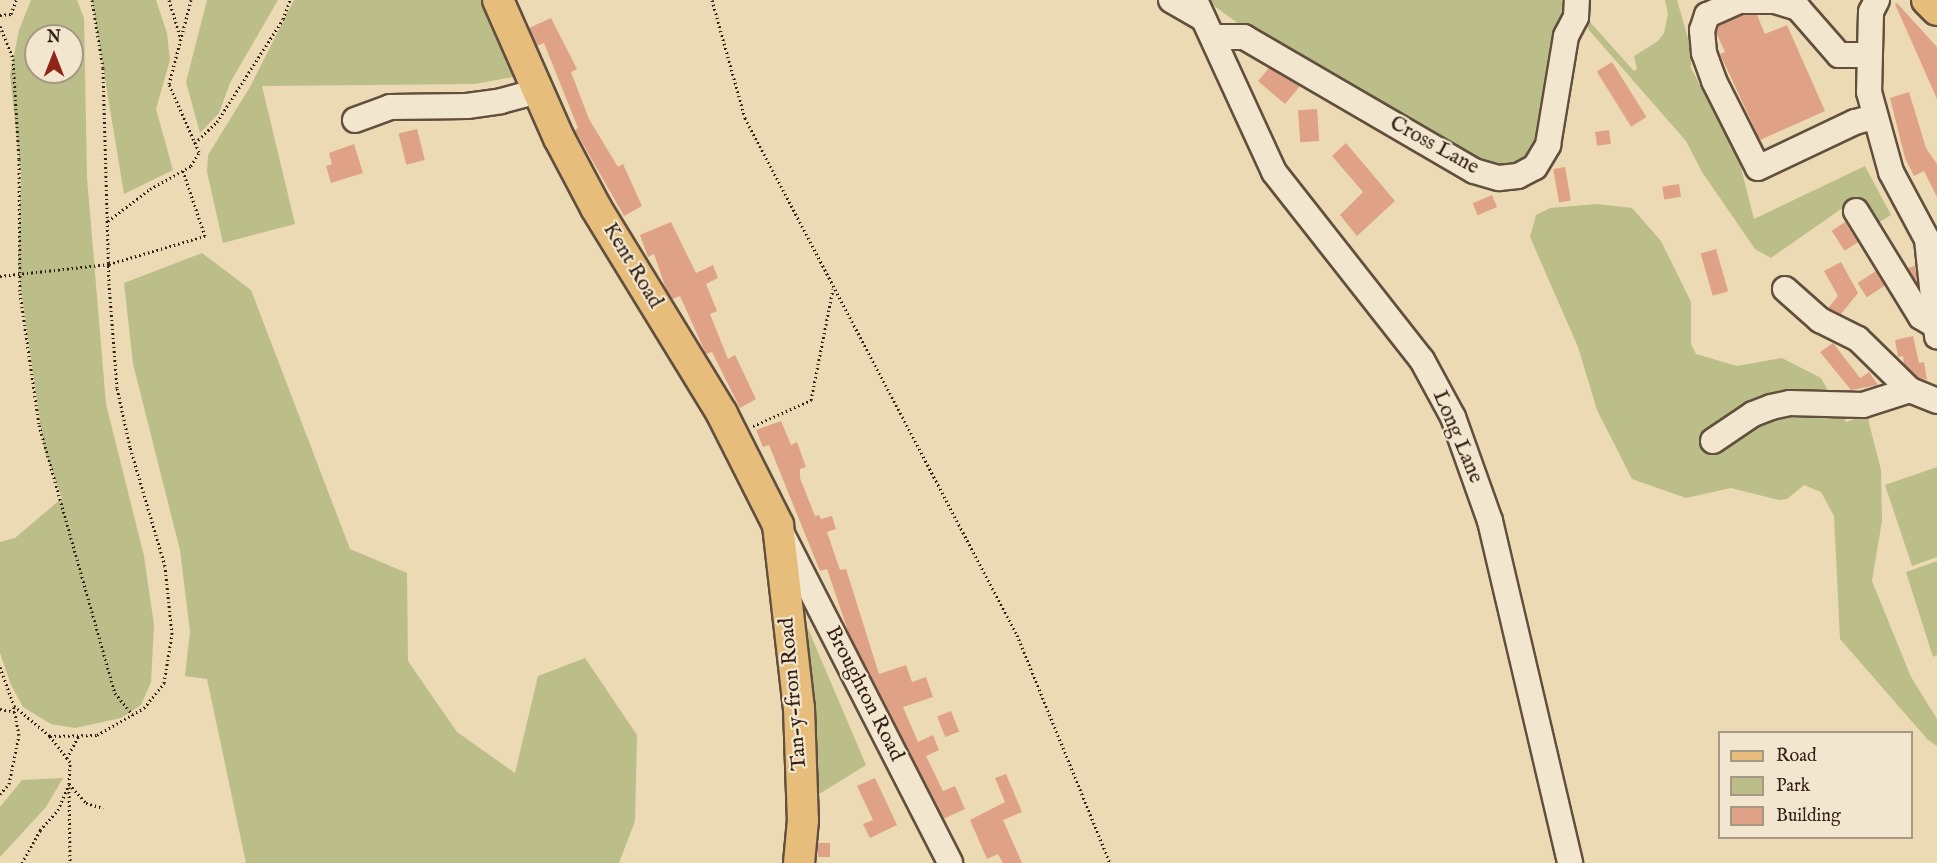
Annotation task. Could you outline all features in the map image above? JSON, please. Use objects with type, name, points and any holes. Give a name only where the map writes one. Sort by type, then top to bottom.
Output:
[{"type":"main road","name":"Kent Road","points":[[498,0],[538,91],[596,208],[733,435],[778,525]]},
{"type":"main road","points":[[1927,0],[1937,10]]},
{"type":"main road","name":"Tan-y-fron Road","points":[[778,525],[799,708],[803,820],[799,863]]},
{"type":"street","points":[[1171,0],[1203,18]]},
{"type":"street","name":"Cross Lane","points":[[1203,18],[1244,37],[1474,171],[1499,178],[1518,176],[1535,167],[1548,145],[1566,36],[1576,17],[1577,0]]},
{"type":"street","points":[[1867,55],[1839,55],[1798,8],[1775,1],[1739,0],[1707,15],[1702,30],[1704,53],[1758,168],[1855,122],[1874,117]]},
{"type":"street","points":[[1877,0],[1871,12],[1867,55],[1874,117],[1891,172],[1927,239],[1936,331]]},
{"type":"street","name":"Long Lane","points":[[1203,18],[1274,172],[1422,360],[1453,417],[1490,521],[1570,863]]},
{"type":"street","points":[[355,120],[390,107],[467,106],[501,102],[538,91]]},
{"type":"street","points":[[1856,211],[1921,317],[1936,331]]},
{"type":"street","points":[[1785,289],[1820,320],[1858,339],[1910,390],[1937,401]]},
{"type":"street","points":[[1713,441],[1753,414],[1771,407],[1790,403],[1863,405],[1910,390]]},
{"type":"street","name":"Broughton Road","points":[[778,525],[950,863]]},
{"type":"path","points":[[0,15],[11,14],[16,0]]},
{"type":"path","points":[[50,736],[97,735],[144,708],[164,683],[172,634],[165,566],[130,447],[117,388],[107,221],[103,68],[92,0]]},
{"type":"path","points":[[170,0],[180,38]]},
{"type":"path","points":[[107,221],[150,189],[191,166],[199,152],[169,84],[191,0]]},
{"type":"path","points":[[195,143],[217,122],[283,19],[290,0]]},
{"type":"path","points":[[712,0],[745,118],[833,290],[1017,635],[1110,863]]},
{"type":"path","points":[[0,26],[13,59],[20,274],[39,425],[114,693],[133,715]]},
{"type":"path","points":[[0,276],[109,264],[205,236],[183,171]]},
{"type":"path","points":[[733,435],[812,400],[833,290]]},
{"type":"path","points":[[0,667],[14,706],[19,735],[9,784],[0,794]]},
{"type":"path","points":[[0,709],[15,713],[14,706]]},
{"type":"path","points":[[14,706],[50,736],[67,759]]},
{"type":"path","points":[[70,863],[67,759],[79,735]]},
{"type":"path","points":[[69,783],[86,802],[103,808]]},
{"type":"path","points":[[21,863],[40,830],[58,810],[69,783]]},
{"type":"green space","points":[[31,0],[77,0],[84,18],[87,178],[106,404],[144,556],[154,625],[151,682],[141,705],[121,718],[75,728],[51,724],[23,707],[11,685],[0,653],[0,542],[15,538],[62,498],[44,449],[18,269],[21,176],[10,75],[19,30]]},
{"type":"green space","points":[[92,0],[156,0],[167,33],[170,60],[156,109],[173,170],[124,194]]},
{"type":"green space","points":[[207,0],[278,0],[230,83],[219,113],[200,133],[186,82]]},
{"type":"green space","points":[[294,0],[492,0],[523,75],[475,84],[262,86],[295,224],[223,243],[207,172],[208,155],[250,87]]},
{"type":"green space","points":[[1206,0],[1562,0],[1564,6],[1545,129],[1524,160],[1508,171],[1482,167],[1247,30]]},
{"type":"green space","points":[[1665,0],[1677,0],[1691,49],[1691,68],[1739,160],[1754,219],[1865,166],[1891,215],[1870,228],[1873,215],[1867,206],[1857,203],[1844,207],[1771,258],[1755,249],[1702,172],[1686,141],[1588,29],[1589,21],[1634,71],[1637,69],[1634,56],[1658,41],[1664,33],[1668,14]]},
{"type":"green space","points":[[1597,204],[1632,208],[1661,241],[1691,302],[1691,344],[1696,354],[1737,366],[1782,358],[1821,378],[1846,422],[1867,415],[1881,470],[1882,521],[1872,581],[1911,677],[1937,719],[1937,746],[1928,740],[1840,639],[1834,516],[1821,492],[1804,485],[1787,499],[1779,500],[1731,488],[1686,498],[1632,479],[1597,410],[1578,347],[1530,237],[1536,215],[1550,208]]},
{"type":"green space","points":[[202,253],[251,290],[350,549],[407,573],[408,661],[457,732],[515,773],[538,676],[585,658],[637,735],[635,821],[619,863],[246,863],[207,679],[185,676],[190,632],[180,550],[133,364],[124,283]]},
{"type":"green space","points":[[1937,467],[1937,557],[1912,566],[1885,485]]},
{"type":"green space","points":[[1937,561],[1937,655],[1933,657],[1906,572]]},
{"type":"green space","points":[[795,598],[866,765],[816,796],[816,767]]},
{"type":"green space","points":[[63,778],[46,807],[0,857],[0,807],[22,780]]},
{"type":"building","points":[[1897,3],[1937,47],[1937,99],[1895,4]]},
{"type":"building","points":[[1742,15],[1757,15],[1765,34],[1787,25],[1825,111],[1760,140],[1720,54],[1725,52],[1716,32],[1719,26]]},
{"type":"building","points":[[551,18],[577,69],[571,72],[589,119],[618,167],[623,164],[642,206],[624,216],[575,130],[578,128],[544,43],[537,46],[529,28]]},
{"type":"building","points":[[1612,62],[1646,117],[1631,127],[1597,72]]},
{"type":"building","points":[[1269,68],[1300,86],[1285,104],[1258,81]]},
{"type":"building","points":[[1909,92],[1926,148],[1937,164],[1937,197],[1924,171],[1914,176],[1905,158],[1890,98]]},
{"type":"building","points":[[1317,109],[1319,141],[1300,142],[1298,110]]},
{"type":"building","points":[[417,129],[425,160],[406,165],[399,134]]},
{"type":"building","points":[[1609,130],[1611,144],[1597,146],[1595,132]]},
{"type":"building","points":[[1346,143],[1395,201],[1357,236],[1340,215],[1363,192],[1332,156]]},
{"type":"building","points":[[354,144],[363,173],[331,183],[326,166],[332,164],[329,153]]},
{"type":"building","points":[[1565,167],[1571,200],[1559,203],[1553,169]]},
{"type":"building","points":[[1679,184],[1681,197],[1664,199],[1662,187]]},
{"type":"building","points":[[1492,195],[1497,207],[1478,215],[1473,203]]},
{"type":"building","points":[[671,222],[696,273],[713,265],[718,278],[706,284],[717,311],[710,314],[728,359],[735,355],[756,399],[740,408],[712,352],[706,354],[680,296],[672,299],[667,292],[654,254],[648,257],[640,235]]},
{"type":"building","points":[[1845,222],[1858,242],[1845,251],[1832,231]]},
{"type":"building","points":[[1716,249],[1728,291],[1713,296],[1701,253]]},
{"type":"building","points":[[1841,262],[1858,293],[1841,314],[1828,308],[1838,296],[1824,271]]},
{"type":"building","points":[[1915,266],[1917,282],[1908,268]]},
{"type":"building","points":[[1876,271],[1885,285],[1867,297],[1858,283]]},
{"type":"building","points":[[1913,336],[1919,363],[1924,362],[1927,380],[1918,378],[1904,364],[1903,356],[1898,357],[1895,340]]},
{"type":"building","points":[[1833,343],[1860,378],[1869,372],[1878,385],[1851,390],[1820,352]]},
{"type":"building","points":[[781,421],[791,445],[797,442],[806,467],[800,469],[800,478],[815,516],[819,515],[821,519],[832,516],[836,529],[827,532],[840,570],[846,569],[879,674],[906,665],[912,682],[926,677],[933,697],[903,707],[918,742],[933,735],[939,750],[926,756],[943,791],[955,786],[965,809],[943,819],[849,634],[827,569],[820,571],[769,445],[763,447],[756,430]]},
{"type":"building","points":[[951,711],[959,731],[945,737],[937,717]]},
{"type":"building","points":[[1006,774],[1022,812],[1003,820],[1022,863],[1003,863],[998,854],[987,859],[970,820],[1005,802],[995,778]]},
{"type":"building","points":[[875,778],[897,825],[870,838],[863,824],[873,820],[857,786]]},
{"type":"building","points":[[818,843],[830,843],[830,857],[818,857]]}]
